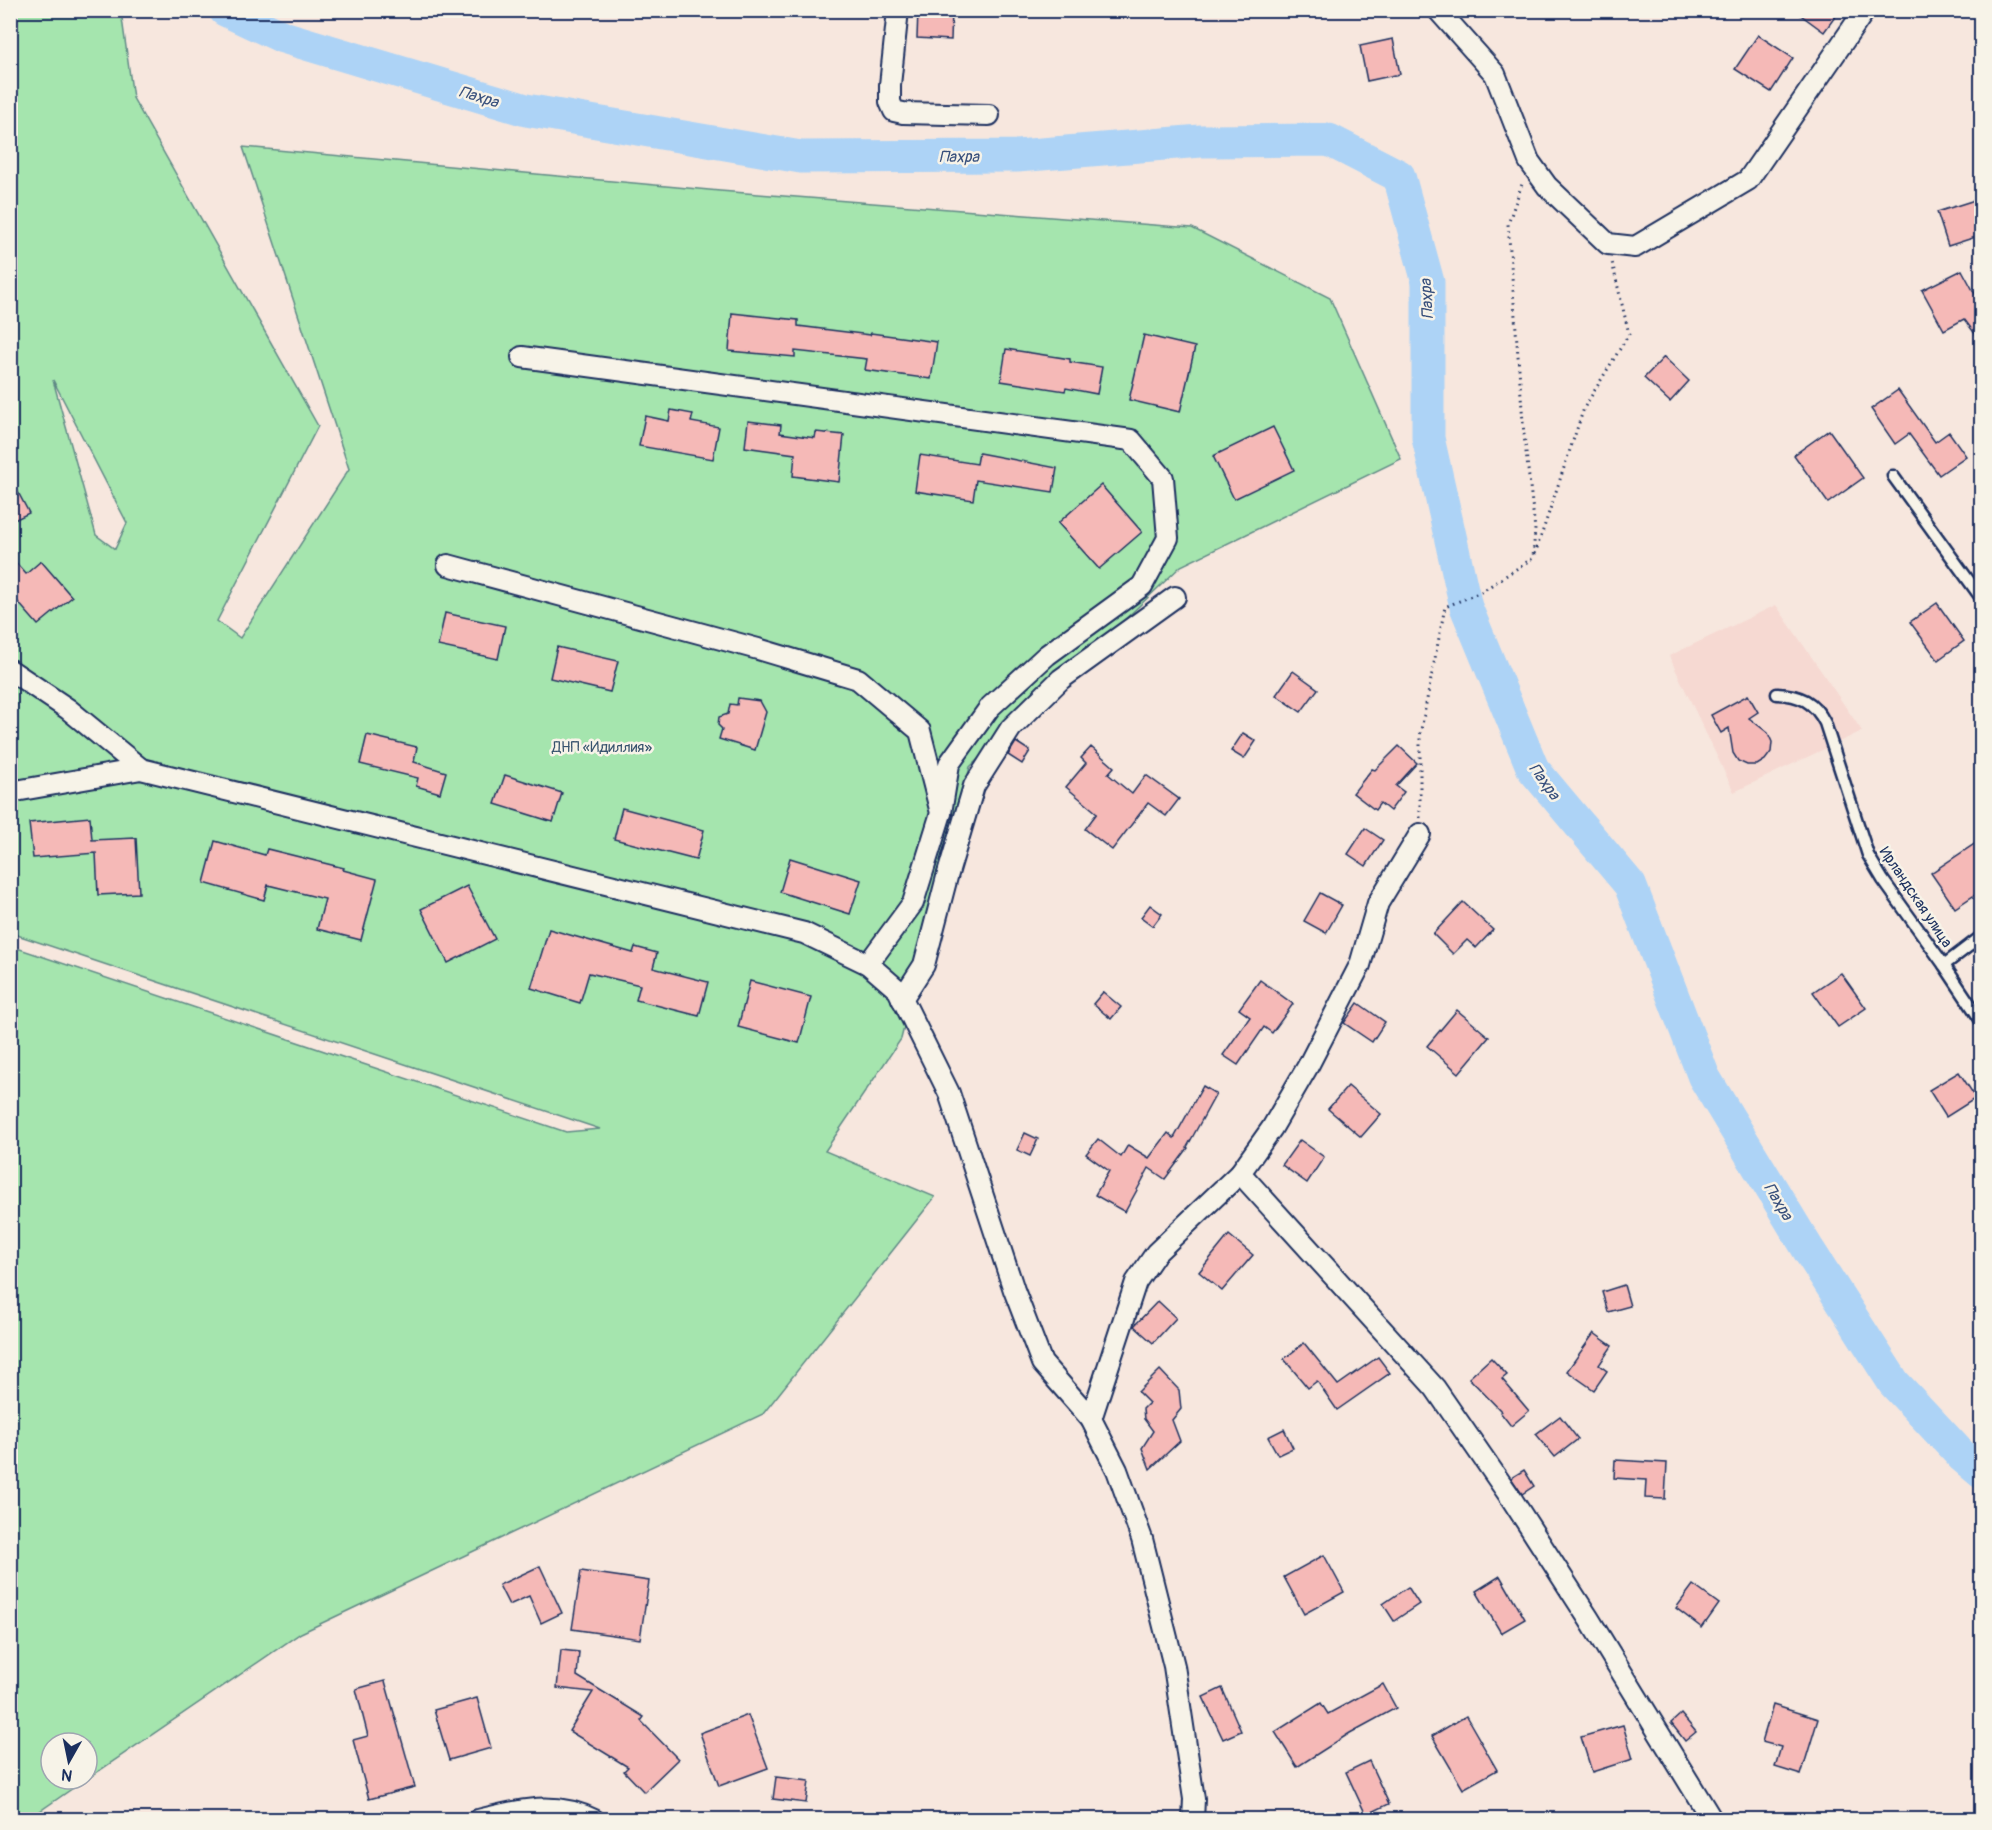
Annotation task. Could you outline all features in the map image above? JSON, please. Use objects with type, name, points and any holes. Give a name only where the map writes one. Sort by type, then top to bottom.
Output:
[{"type":"street","points":[[898,10],[890,85],[890,102],[894,111],[989,115]]},
{"type":"street","points":[[1438,10],[1495,74],[1529,161],[1547,186],[1608,244],[1635,247],[1748,180],[1865,10]]},
{"type":"street","points":[[522,357],[1131,440],[1163,478],[1168,538],[1142,586],[1047,656],[990,706],[949,764],[941,813],[913,903],[868,964]]},
{"type":"street","points":[[448,565],[758,649],[858,679],[920,731],[941,813]]},
{"type":"street","points":[[902,999],[924,965],[974,786],[1011,728],[1061,679],[1176,597]]},
{"type":"street","points":[[10,670],[68,709],[141,769]]},
{"type":"street","points":[[10,792],[141,769],[804,933],[868,964],[898,990],[949,1093],[1014,1290],[1042,1363],[1091,1419],[1118,1470],[1142,1539],[1174,1666],[1194,1799],[1193,1820]]},
{"type":"street","points":[[1091,1419],[1136,1282],[1156,1253],[1240,1173],[1272,1128],[1308,1066],[1360,965],[1378,903],[1420,834]]},
{"type":"street","points":[[1240,1173],[1436,1388],[1576,1599],[1712,1820]]},
{"type":"street","points":[[478,1820],[526,1809],[562,1808],[594,1820]]},
{"type":"lane","points":[[1893,476],[1982,600]]},
{"type":"lane","name":"Ирландская улица","points":[[1776,694],[1794,695],[1806,699],[1814,706],[1825,723],[1868,855],[1982,1022]]},
{"type":"lane","points":[[1944,964],[1982,936]]},
{"type":"path","points":[[1529,161],[1508,224],[1524,435],[1535,529],[1533,558]]},
{"type":"path","points":[[1420,834],[1420,735],[1445,607],[1481,592],[1533,558],[1584,408],[1629,334],[1608,244]]},
{"type":"shaded area","points":[[1776,605],[1862,731],[1734,792],[1669,656]]},
{"type":"green space","name":"ДНП «Идиллия»","points":[[11,11],[121,11],[133,98],[318,426],[217,621],[240,638],[349,469],[243,147],[720,191],[1192,228],[1330,298],[1401,459],[1181,566],[970,767],[901,1039],[825,1151],[935,1197],[763,1414],[301,1633],[99,1771],[99,1731],[39,1731],[39,1791],[69,1791],[27,1820],[10,1819],[11,946],[566,1132],[600,1129],[11,933]],"holes":[[[53,380],[127,523],[115,549],[96,535]]]},
{"type":"building","points":[[918,10],[952,10],[951,40],[917,38]]},
{"type":"building","points":[[1794,10],[1840,10],[1824,32]]},
{"type":"building","points":[[1758,35],[1793,58],[1771,92],[1735,69]]},
{"type":"building","points":[[1393,39],[1400,74],[1367,81],[1360,46]]},
{"type":"building","points":[[1978,199],[1982,211],[1982,235],[1948,246],[1937,212]]},
{"type":"building","points":[[1962,270],[1982,307],[1982,343],[1964,319],[1944,330],[1922,290]]},
{"type":"building","points":[[732,313],[798,320],[798,326],[937,342],[931,379],[865,370],[867,359],[795,351],[795,357],[729,351]]},
{"type":"building","points":[[1144,335],[1195,347],[1180,412],[1129,400]]},
{"type":"building","points":[[1006,349],[1070,359],[1070,362],[1102,367],[1097,394],[1001,381]]},
{"type":"building","points":[[1664,357],[1689,381],[1670,402],[1644,378]]},
{"type":"building","points":[[1898,390],[1935,442],[1949,432],[1966,456],[1939,475],[1909,434],[1895,444],[1871,409]]},
{"type":"building","points":[[671,410],[693,414],[691,422],[719,427],[713,459],[639,446],[645,416],[669,421]]},
{"type":"building","points":[[748,421],[781,425],[780,433],[815,438],[816,432],[844,435],[839,482],[793,476],[795,454],[745,447]]},
{"type":"building","points":[[1273,427],[1294,470],[1234,499],[1213,456]]},
{"type":"building","points":[[1829,430],[1863,478],[1828,503],[1794,455]]},
{"type":"building","points":[[979,453],[1057,468],[1053,492],[976,480],[973,500],[915,491],[920,455],[977,464]]},
{"type":"building","points":[[10,477],[29,513],[10,522]]},
{"type":"building","points":[[1101,485],[1142,532],[1099,569],[1058,523]]},
{"type":"building","points":[[10,556],[26,574],[41,561],[72,597],[38,625],[10,593]]},
{"type":"building","points":[[1937,603],[1964,641],[1938,660],[1910,622]]},
{"type":"building","points":[[445,613],[505,626],[498,659],[438,646]]},
{"type":"building","points":[[557,647],[618,661],[610,692],[550,678]]},
{"type":"building","points":[[1293,671],[1318,689],[1301,712],[1276,695]]},
{"type":"building","points":[[1748,695],[1758,712],[1749,718],[1768,733],[1772,742],[1771,752],[1757,765],[1747,765],[1738,761],[1733,753],[1729,728],[1721,733],[1711,715]]},
{"type":"building","points":[[738,698],[760,701],[766,712],[755,750],[719,739],[722,729],[718,725],[719,717],[728,714],[730,704],[737,705]]},
{"type":"building","points":[[1243,733],[1256,741],[1244,759],[1231,751]]},
{"type":"building","points":[[367,735],[417,747],[414,762],[446,772],[440,793],[416,786],[418,778],[360,764]]},
{"type":"building","points":[[1016,742],[1030,751],[1022,764],[1008,755]]},
{"type":"building","points":[[1399,746],[1417,763],[1396,786],[1404,792],[1390,811],[1380,803],[1375,810],[1353,793],[1372,769],[1375,770]]},
{"type":"building","points":[[1091,747],[1114,767],[1108,774],[1132,794],[1146,775],[1179,799],[1166,816],[1148,803],[1112,850],[1085,829],[1097,813],[1066,787],[1086,763],[1081,758]]},
{"type":"building","points":[[505,775],[562,793],[553,822],[495,804]]},
{"type":"building","points":[[622,808],[704,830],[696,860],[614,839]]},
{"type":"building","points":[[90,817],[92,840],[136,838],[139,893],[98,895],[96,853],[33,858],[29,823]]},
{"type":"building","points":[[1365,828],[1383,840],[1366,866],[1348,854]]},
{"type":"building","points":[[1982,839],[1982,890],[1955,908],[1931,873]]},
{"type":"building","points":[[215,841],[265,855],[267,849],[344,868],[343,870],[377,879],[361,940],[317,929],[325,899],[268,885],[264,900],[204,883]]},
{"type":"building","points":[[790,858],[861,880],[850,914],[780,892]]},
{"type":"building","points":[[467,886],[495,939],[448,963],[421,909]]},
{"type":"building","points":[[1320,893],[1342,905],[1326,933],[1304,921]]},
{"type":"building","points":[[1463,902],[1493,930],[1476,948],[1467,940],[1453,954],[1433,934]]},
{"type":"building","points":[[1150,905],[1162,914],[1153,926],[1141,917]]},
{"type":"building","points":[[549,929],[633,953],[635,947],[657,953],[653,968],[708,982],[699,1016],[636,1000],[640,985],[589,973],[580,1003],[531,988]]},
{"type":"building","points":[[1841,973],[1866,1008],[1838,1027],[1813,992]]},
{"type":"building","points":[[1260,980],[1293,1004],[1272,1033],[1264,1027],[1238,1065],[1223,1055],[1250,1017],[1239,1009]]},
{"type":"building","points":[[750,981],[811,997],[799,1043],[738,1027]]},
{"type":"building","points":[[1103,992],[1121,1007],[1111,1019],[1093,1004]]},
{"type":"building","points":[[1358,1003],[1385,1022],[1372,1042],[1344,1023]]},
{"type":"building","points":[[1457,1010],[1489,1037],[1459,1073],[1427,1046]]},
{"type":"building","points":[[1959,1072],[1976,1098],[1946,1117],[1929,1090]]},
{"type":"building","points":[[1203,1086],[1216,1094],[1188,1148],[1165,1179],[1149,1168],[1125,1212],[1095,1195],[1109,1171],[1086,1154],[1098,1139],[1121,1157],[1128,1145],[1149,1158],[1168,1133],[1174,1138]]},
{"type":"building","points":[[1348,1086],[1381,1114],[1361,1137],[1328,1109]]},
{"type":"building","points":[[1025,1133],[1038,1139],[1030,1156],[1017,1150]]},
{"type":"building","points":[[1300,1140],[1324,1157],[1307,1183],[1282,1165]]},
{"type":"building","points":[[1229,1235],[1253,1255],[1222,1291],[1199,1272]]},
{"type":"building","points":[[1624,1285],[1630,1306],[1608,1312],[1602,1292]]},
{"type":"building","points":[[1158,1301],[1176,1318],[1153,1343],[1134,1326]]},
{"type":"building","points":[[1594,1333],[1612,1346],[1599,1365],[1607,1371],[1594,1390],[1567,1371]]},
{"type":"building","points":[[1304,1343],[1338,1385],[1378,1357],[1390,1373],[1337,1410],[1317,1381],[1308,1388],[1284,1359]]},
{"type":"building","points":[[1491,1358],[1507,1375],[1502,1379],[1529,1411],[1511,1426],[1501,1411],[1469,1378]]},
{"type":"building","points":[[1160,1370],[1179,1390],[1181,1409],[1172,1420],[1180,1441],[1150,1469],[1142,1448],[1153,1431],[1144,1419],[1143,1409],[1149,1403],[1138,1392]]},
{"type":"building","points":[[1560,1416],[1578,1439],[1555,1457],[1536,1434]]},
{"type":"building","points":[[1284,1429],[1293,1448],[1278,1455],[1268,1437]]},
{"type":"building","points":[[1615,1460],[1667,1463],[1665,1499],[1645,1498],[1646,1480],[1614,1478]]},
{"type":"building","points":[[1524,1470],[1534,1486],[1522,1494],[1511,1478]]},
{"type":"building","points":[[1324,1555],[1344,1592],[1304,1614],[1284,1577]]},
{"type":"building","points":[[540,1566],[562,1613],[541,1623],[529,1596],[509,1605],[499,1585]]},
{"type":"building","points":[[581,1571],[649,1581],[640,1639],[572,1629]]},
{"type":"building","points":[[1500,1576],[1525,1619],[1501,1633],[1476,1591]]},
{"type":"building","points":[[1693,1585],[1719,1604],[1702,1628],[1676,1608]]},
{"type":"building","points":[[1408,1587],[1419,1604],[1394,1621],[1383,1604]]},
{"type":"building","points":[[561,1650],[579,1652],[577,1676],[644,1717],[641,1721],[678,1759],[644,1792],[624,1771],[628,1767],[569,1731],[593,1692],[557,1688]]},
{"type":"building","points":[[385,1681],[415,1787],[369,1799],[353,1740],[368,1736],[356,1689]]},
{"type":"building","points":[[1383,1684],[1396,1708],[1350,1733],[1297,1767],[1275,1732],[1321,1703],[1328,1714]]},
{"type":"building","points":[[1222,1688],[1241,1731],[1223,1739],[1203,1697]]},
{"type":"building","points":[[477,1698],[491,1748],[449,1760],[434,1710]]},
{"type":"building","points":[[1773,1705],[1818,1719],[1801,1775],[1775,1767],[1781,1747],[1762,1742]]},
{"type":"building","points":[[1681,1714],[1696,1732],[1685,1741],[1671,1723]]},
{"type":"building","points":[[748,1715],[768,1768],[719,1786],[700,1733]]},
{"type":"building","points":[[1466,1716],[1497,1770],[1463,1789],[1432,1736]]},
{"type":"building","points":[[1623,1725],[1633,1759],[1592,1772],[1581,1737]]},
{"type":"building","points":[[1369,1761],[1389,1804],[1366,1815],[1346,1772]]},
{"type":"building","points":[[776,1777],[809,1781],[806,1803],[773,1799]]},
{"type":"waterway","name":"Пахра","points":[[225,10],[283,37],[526,110],[801,157],[1017,156],[1201,141],[1329,140],[1399,176],[1428,282],[1428,438],[1466,607],[1533,769],[1630,885],[1704,1077],[1808,1249],[1894,1383],[1963,1457],[1982,1473]]}]
